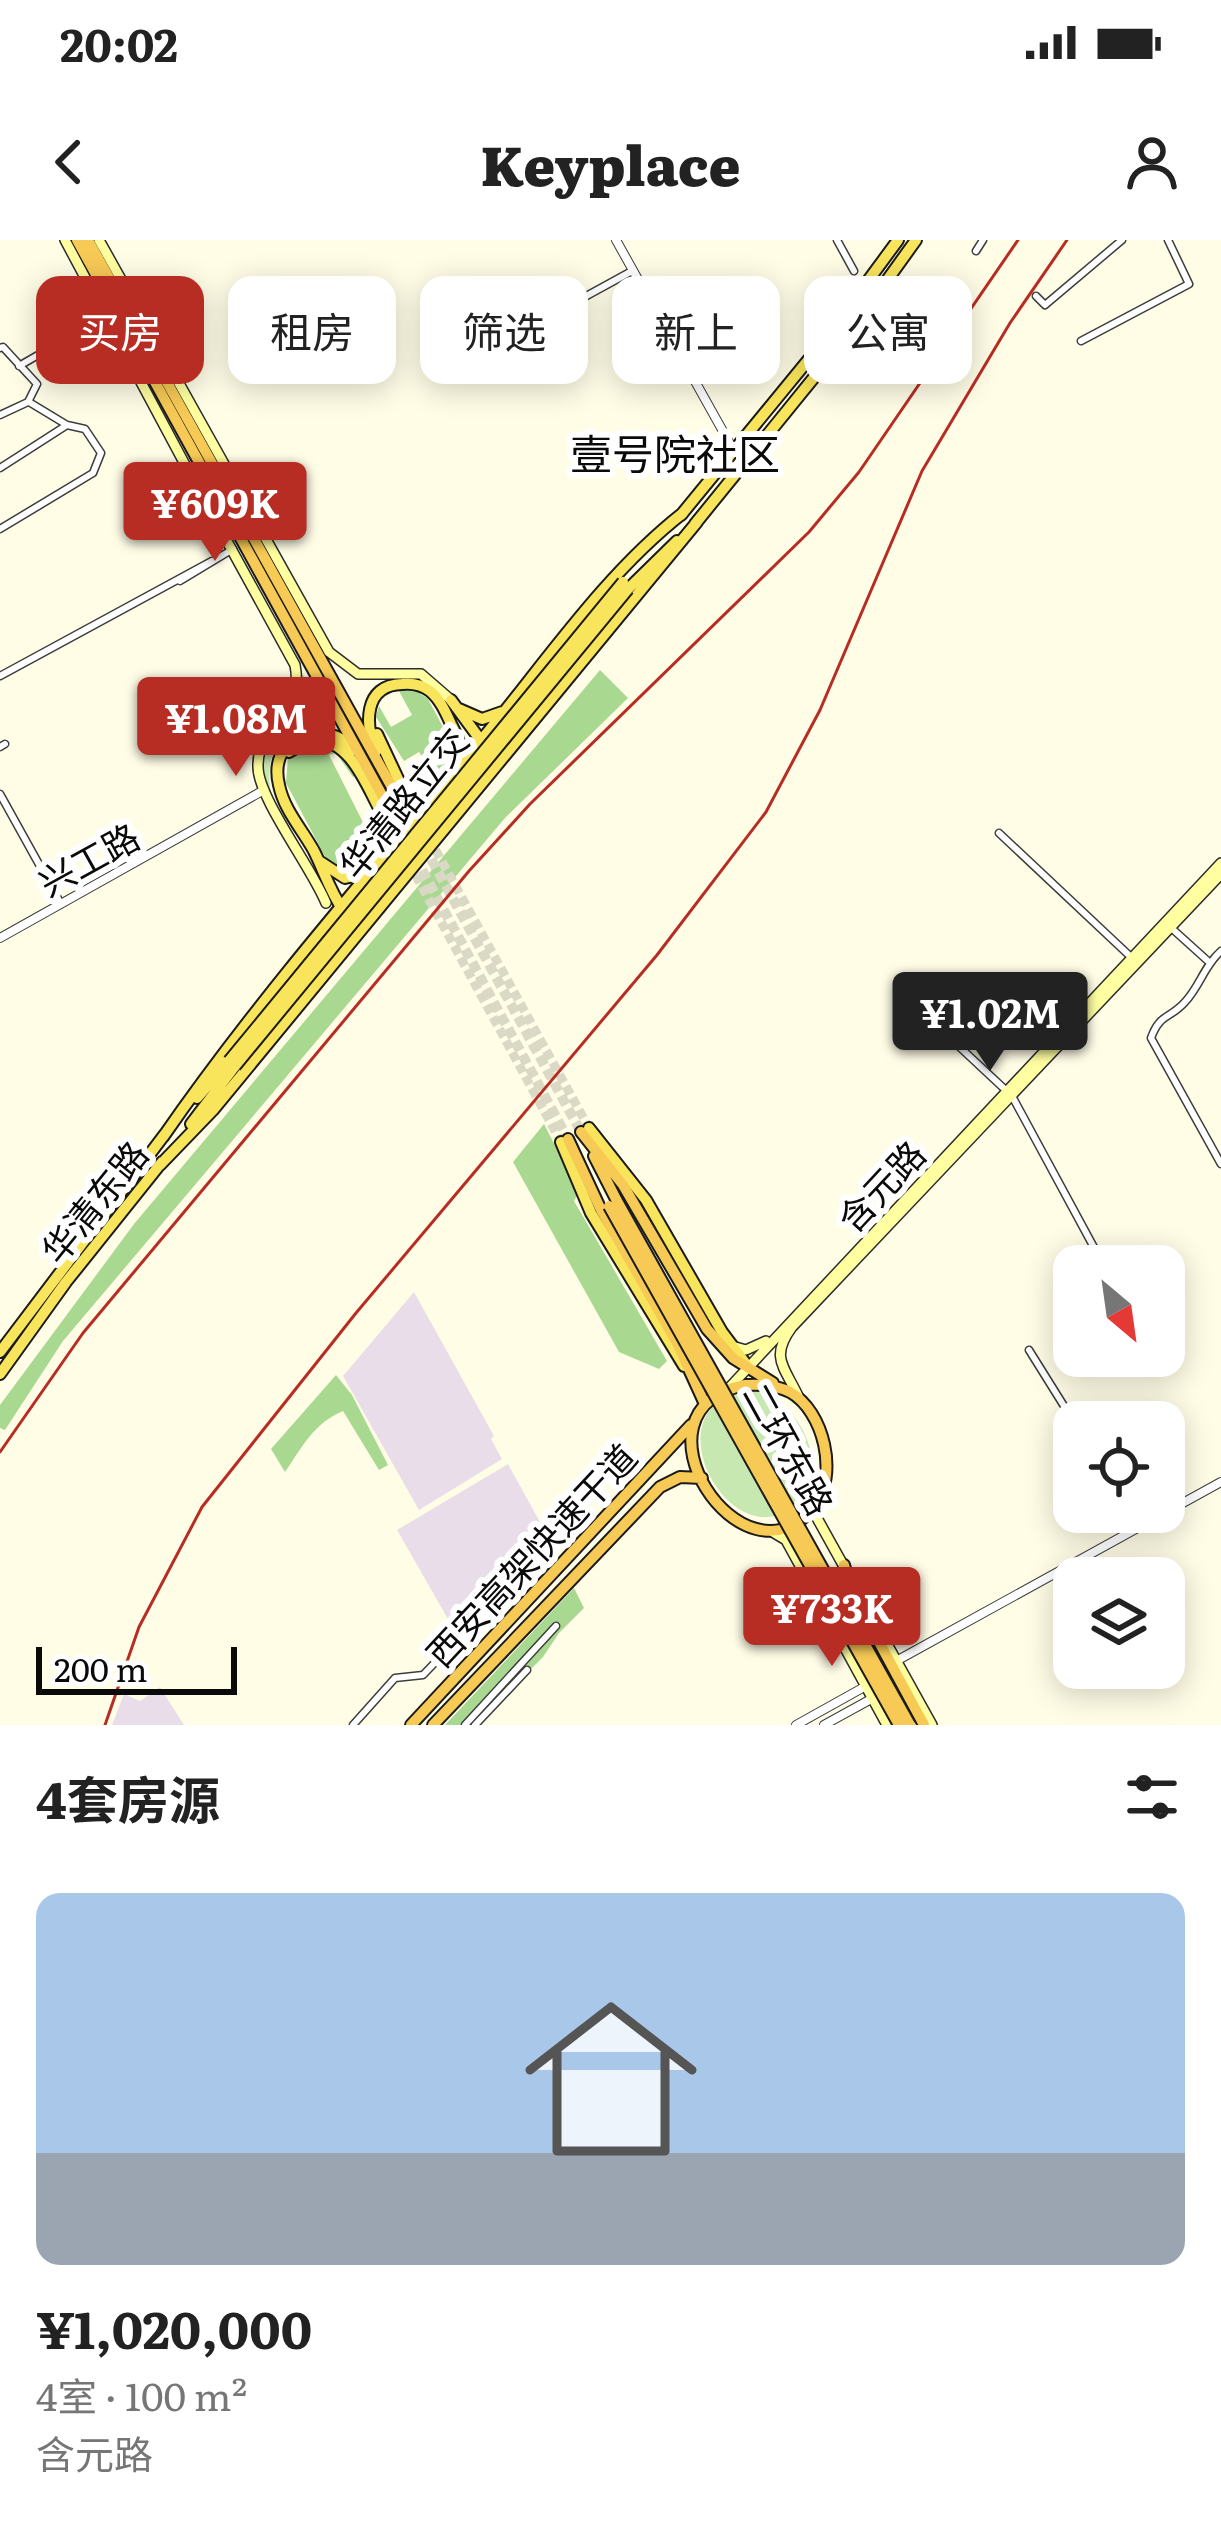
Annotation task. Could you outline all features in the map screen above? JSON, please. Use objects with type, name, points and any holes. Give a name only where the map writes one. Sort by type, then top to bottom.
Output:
[{"type":"highway","points":[[77,240],[99,276]]},
{"type":"highway","points":[[88,240],[105,276]]},
{"type":"highway","points":[[157,384],[386,776],[393,803]]},
{"type":"highway","points":[[162,384],[361,758],[393,803]]},
{"type":"highway","points":[[585,1130],[707,1329],[733,1358],[787,1391],[802,1403],[821,1438],[829,1462],[825,1488],[812,1509],[793,1524],[764,1529],[727,1516],[715,1504],[693,1449],[693,1423],[704,1402],[729,1388],[752,1384],[787,1391]]},
{"type":"highway","points":[[585,1130],[613,1204]]},
{"type":"highway","points":[[564,1140],[613,1204]]},
{"type":"highway","points":[[578,1157],[601,1210],[704,1402]]},
{"type":"highway","name":"二环东路","points":[[613,1204],[893,1725]]},
{"type":"highway","name":"二环东路","points":[[613,1204],[910,1725]]},
{"type":"highway","name":"西安高架快速干道","points":[[411,1725],[693,1423]]},
{"type":"highway","name":"西安高架快速干道","points":[[433,1725],[654,1492],[676,1478],[702,1478]]},
{"type":"highway","points":[[844,1565],[852,1592],[928,1725]]},
{"type":"highway","points":[[816,1592],[893,1725]]},
{"type":"main road","points":[[65,240],[85,276]]},
{"type":"main road","points":[[99,240],[337,662],[366,676],[421,674],[464,712],[482,719],[509,706]]},
{"type":"main road","points":[[626,586],[909,242]]},
{"type":"main road","points":[[160,1165],[213,1110],[697,522],[842,343],[909,242]]},
{"type":"main road","points":[[142,384],[296,672],[294,701],[267,734],[258,772],[332,906],[359,934]]},
{"type":"main road","points":[[144,384],[146,391]]},
{"type":"main road","points":[[211,443],[231,511]]},
{"type":"main road","points":[[189,472],[231,511]]},
{"type":"main road","points":[[163,1137],[202,1080],[319,934],[332,906],[384,856],[618,576],[683,513]]},
{"type":"main road","points":[[626,586],[697,522]]},
{"type":"main road","name":"华清路立交","points":[[232,1064],[626,586]]},
{"type":"main road","points":[[386,776],[369,733],[370,705],[388,686],[414,685],[433,694],[456,733],[462,754],[455,771]]},
{"type":"main road","points":[[393,803],[374,722],[384,697],[414,685]]},
{"type":"main road","points":[[451,700],[480,742],[502,760]]},
{"type":"main road","points":[[307,838],[287,808],[278,781],[278,760],[285,747],[317,730],[341,737],[361,758]]},
{"type":"main road","points":[[332,906],[282,772],[285,757],[306,740],[329,740],[393,803]]},
{"type":"main road","points":[[423,809],[422,818],[435,831],[445,830]]},
{"type":"main road","points":[[317,858],[351,879],[396,848],[409,861],[410,872]]},
{"type":"main road","name":"含元路","points":[[729,1388],[1168,925],[1221,863]]},
{"type":"main road","name":"含元路","points":[[802,1403],[780,1360],[782,1342],[1132,958],[1221,874]]},
{"type":"main road","name":"华清东路","points":[[0,1352],[163,1137],[232,1064]]},
{"type":"main road","name":"华清东路","points":[[0,1374],[232,1064]]},
{"type":"main road","points":[[585,1130],[646,1200],[748,1368]]},
{"type":"main road","points":[[564,1140],[591,1213],[684,1366]]},
{"type":"main road","points":[[707,1329],[734,1347],[751,1349],[776,1335]]},
{"type":"main road","points":[[812,1509],[898,1660],[928,1725]]},
{"type":"main road","points":[[764,1529],[786,1540],[866,1686],[893,1725]]},
{"type":"street","points":[[616,240],[735,452]]},
{"type":"street","points":[[837,240],[854,271]]},
{"type":"street","points":[[976,251],[983,240]]},
{"type":"street","points":[[1036,296],[1045,305],[1122,240]]},
{"type":"street","points":[[1081,341],[1189,284],[1168,240]]},
{"type":"street","points":[[588,296],[632,272]]},
{"type":"street","points":[[0,415],[28,401],[38,385],[1,345]]},
{"type":"street","points":[[19,367],[36,357]]},
{"type":"street","points":[[0,530],[94,473],[101,453],[85,429],[28,401]]},
{"type":"street","points":[[0,468],[67,424]]},
{"type":"street","points":[[0,676],[233,549]]},
{"type":"street","points":[[180,581],[212,561]]},
{"type":"street","name":"兴工路","points":[[0,938],[264,790]]},
{"type":"street","points":[[0,794],[61,904]]},
{"type":"street","points":[[999,833],[1132,958]]},
{"type":"street","points":[[1168,925],[1208,962]]},
{"type":"street","points":[[1221,952],[1208,962],[1185,1004],[1157,1021],[1151,1038],[1221,1164]]},
{"type":"street","points":[[934,1024],[1009,1093],[1092,1245]]},
{"type":"street","points":[[1029,1350],[1061,1401]]},
{"type":"street","points":[[1185,1501],[1221,1482]]},
{"type":"street","points":[[898,1660],[1125,1533]]},
{"type":"street","points":[[465,1725],[556,1626]]},
{"type":"street","points":[[353,1725],[395,1678],[423,1675],[449,1648]]},
{"type":"street","points":[[475,1725],[527,1670]]},
{"type":"street","points":[[796,1725],[866,1686]]},
{"type":"street","points":[[824,1725],[873,1698]]},
{"type":"shaded area","points":[[414,1292],[494,1436],[491,1439],[502,1459],[419,1510],[343,1376]]},
{"type":"shaded area","points":[[508,1464],[557,1553],[464,1647],[397,1530]]},
{"type":"shaded area","points":[[160,1687],[184,1725],[112,1725],[124,1694],[140,1701]]},
{"type":"green space","points":[[295,660],[334,729],[302,725],[280,739],[270,765],[272,796],[261,764],[263,753],[297,700]]},
{"type":"green space","points":[[600,670],[628,698],[505,818],[63,1341],[5,1430],[0,1428],[0,1405],[134,1224]]},
{"type":"green space","points":[[399,691],[417,691],[428,699],[453,746],[452,762],[424,796],[417,785],[432,776],[431,770],[438,765],[434,759],[426,763],[419,752],[404,761],[376,717],[379,706],[391,727],[412,715]]},
{"type":"green space","points":[[323,742],[344,757],[356,775],[336,753],[329,755],[378,852],[359,872],[329,864],[286,783],[288,757],[300,745]]},
{"type":"green space","points":[[544,1124],[579,1192],[574,1201],[667,1361],[659,1369],[619,1352],[513,1162]]},
{"type":"green space","points":[[336,1375],[352,1395],[388,1465],[379,1470],[343,1411],[316,1429],[285,1472],[271,1449]]},
{"type":"green space","points":[[753,1390],[785,1406],[806,1437],[811,1455],[807,1490],[795,1505],[770,1517],[746,1512],[724,1496],[708,1473],[701,1446],[704,1420],[721,1400]]},
{"type":"green space","points":[[574,1588],[584,1608],[543,1657],[475,1725],[445,1725]]},
{"type":"tunnel","points":[[399,800],[415,829]]},
{"type":"tunnel","points":[[388,806],[407,840]]},
{"type":"tunnel","points":[[380,810],[398,843]]},
{"type":"tunnel","points":[[429,838],[589,1128]]},
{"type":"tunnel","points":[[424,846],[581,1132]]},
{"type":"tunnel","points":[[415,857],[568,1139]]},
{"type":"tunnel","points":[[409,863],[561,1142]]},
{"type":"railway","points":[[0,1452],[83,1333],[469,871],[530,804],[809,532],[859,472],[1018,240]]},
{"type":"railway","points":[[105,1725],[139,1627],[202,1507],[356,1313],[657,955],[766,812],[820,710],[922,471],[1010,323],[1067,240]]},
{"type":"district","name":"壹号院社区","points":[[675,452]]}]
